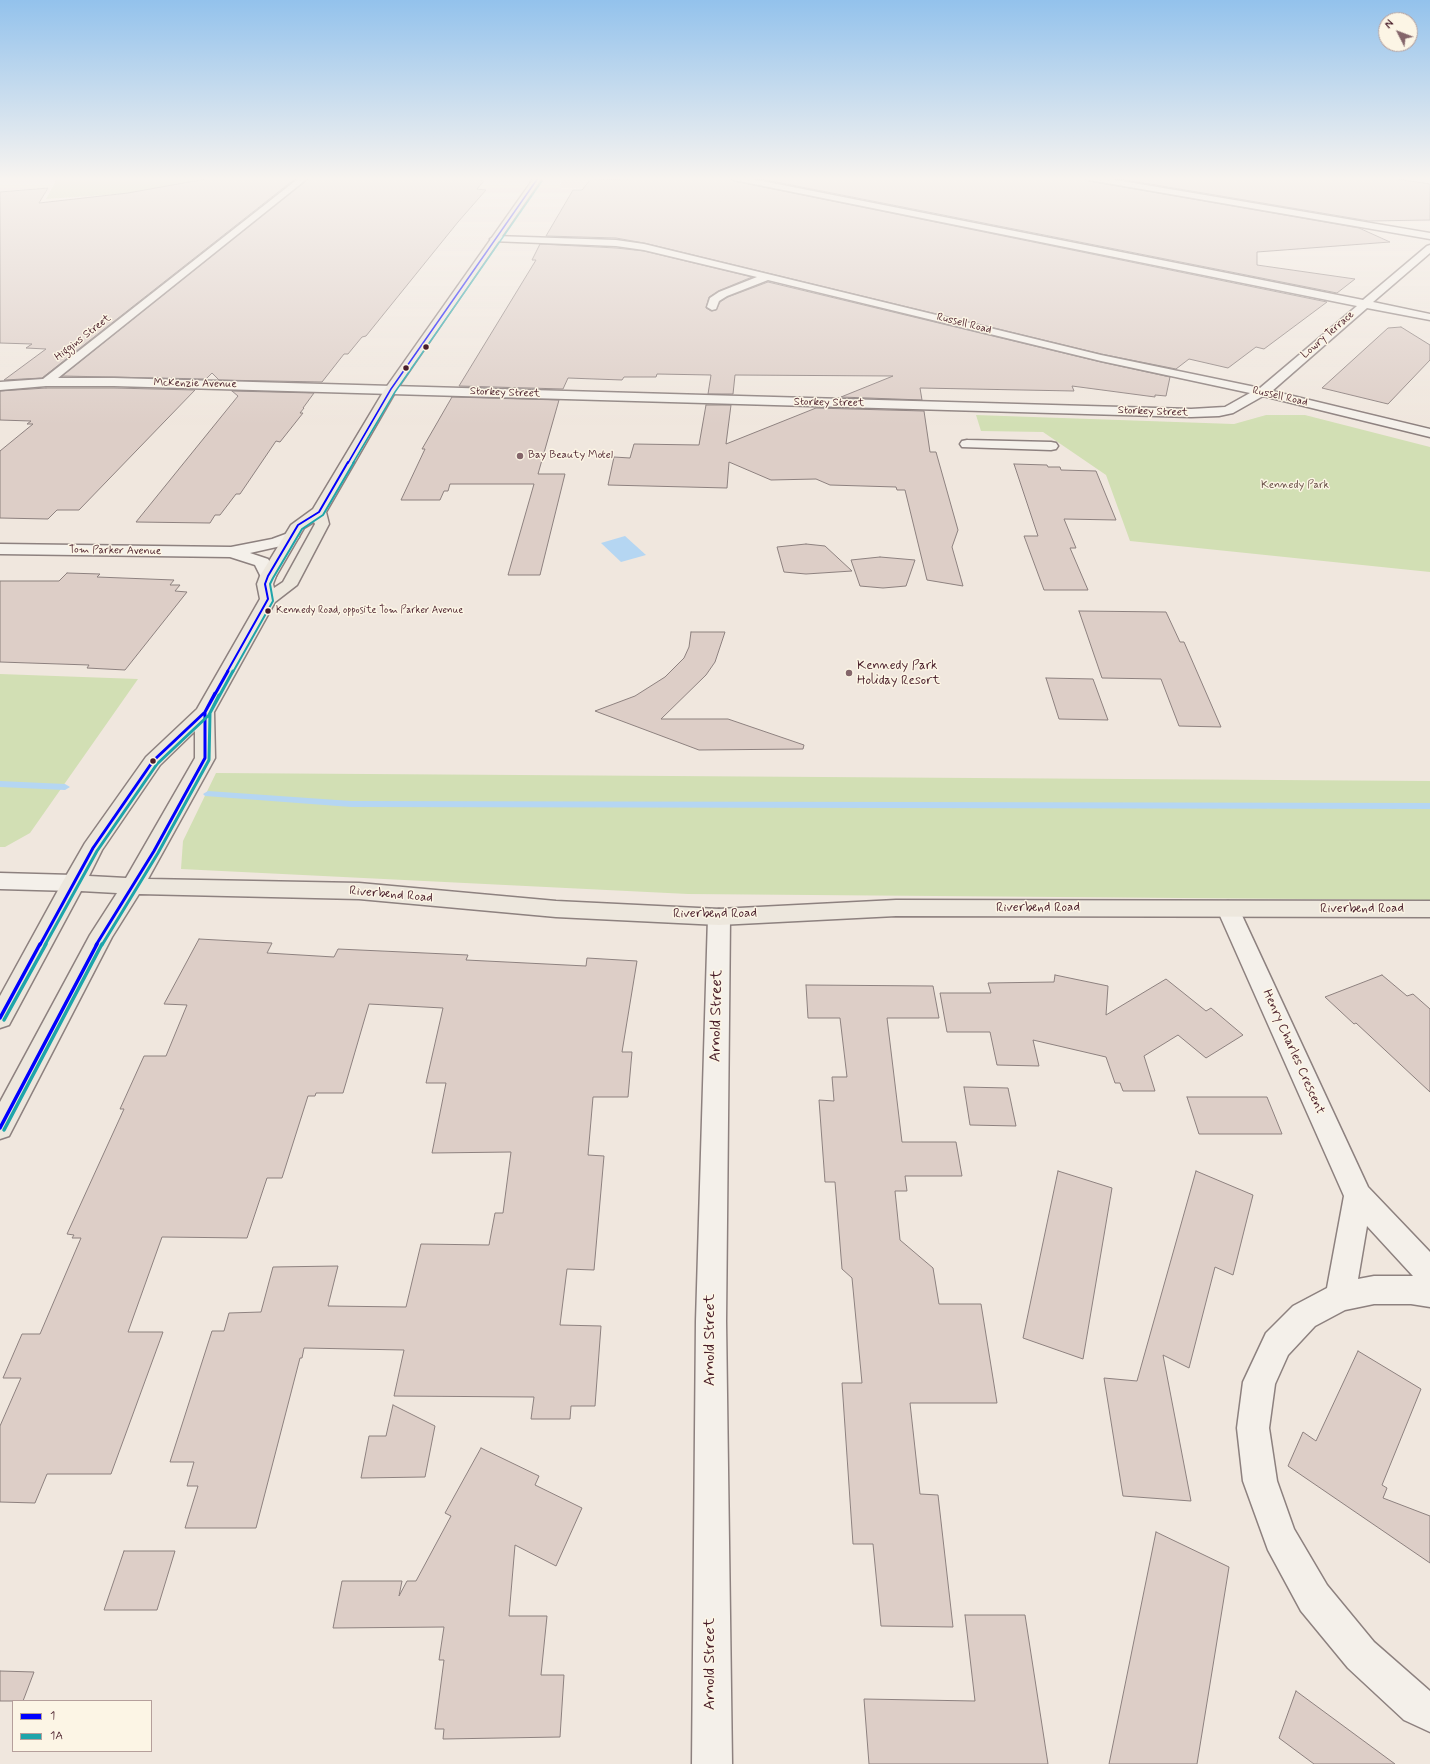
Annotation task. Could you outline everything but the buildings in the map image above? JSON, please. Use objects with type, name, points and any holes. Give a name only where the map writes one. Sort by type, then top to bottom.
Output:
[{"type":"main road","points":[[268,599],[265,584],[268,576],[298,525],[319,512],[391,389],[480,260]]},
{"type":"main road","points":[[0,1018],[93,848],[153,761],[205,712],[268,599],[289,585],[322,524],[319,512]]},
{"type":"main road","points":[[0,1128],[102,935],[133,886],[205,758],[205,712]]},
{"type":"main road","name":"Riverbend Road","points":[[73,883],[133,886],[359,891],[556,909],[719,917],[896,908],[1430,909]]},
{"type":"street","name":"Higgins Street","points":[[46,382],[200,260]]},
{"type":"street","name":"Russell Road","points":[[700,260],[1101,358],[1262,392],[1430,433]]},
{"type":"street","points":[[1146,260],[1430,317]]},
{"type":"street","name":"Lowry Terrace","points":[[1262,392],[1416,260]]},
{"type":"street","points":[[712,307],[714,300],[723,294],[769,276]]},
{"type":"street","name":"McKenzie Avenue","points":[[0,386],[46,382],[391,389]]},
{"type":"street","name":"Storkey Street","points":[[391,389],[1191,413],[1219,412],[1229,410],[1262,392]]},
{"type":"street","points":[[967,444],[1051,446]]},
{"type":"street","name":"Tom Parker Avenue","points":[[0,549],[230,552],[256,548],[291,538]]},
{"type":"street","name":"Tom Parker Avenue","points":[[230,552],[262,562],[268,576]]},
{"type":"street","name":"Riverbend Road","points":[[0,881],[73,883]]},
{"type":"street","name":"Henry Charles Crescent","points":[[1228,909],[1358,1196],[1430,1273]]},
{"type":"street","name":"Arnold Street","points":[[712,1764],[711,1321],[719,917]]},
{"type":"street","points":[[1340,1298],[1358,1196]]},
{"type":"street","points":[[1430,1293],[1412,1290],[1374,1290],[1340,1298],[1304,1316],[1277,1344],[1259,1382],[1253,1428],[1260,1481],[1280,1538],[1314,1598],[1360,1655],[1418,1706],[1430,1714]]},
{"type":"green space","name":"Kennedy Park","points":[[976,415],[1234,424],[1266,415],[1305,415],[1430,447],[1430,572],[1130,541],[1106,475],[1043,432],[981,431]]},
{"type":"green space","points":[[0,674],[138,679],[30,833],[5,847],[0,847]]},
{"type":"green space","points":[[216,773],[1430,781],[1430,900],[688,894],[181,869],[183,841]]},
{"type":"water","points":[[625,536],[646,555],[621,562],[601,543]]},
{"type":"waterway","points":[[0,784],[65,787]]},
{"type":"waterway","points":[[208,794],[351,804],[1430,806]]},
{"type":"transit line","name":"1","points":[[0,1128],[102,935],[154,851],[205,758],[205,712],[268,599],[265,584],[268,576],[298,525],[319,512],[391,389],[481,260]]},
{"type":"transit line","name":"1A","points":[[4,1130],[106,937],[158,853],[209,760],[210,713],[273,601],[270,584],[273,578],[302,529],[323,515],[395,392],[487,260]]},
{"type":"transit line","name":"1","points":[[0,1018],[93,848],[153,761],[205,712],[215,693]]},
{"type":"transit line","name":"1A","points":[[4,1020],[97,851],[157,764],[209,715],[219,695]]},
{"type":"place","name":"Bay Beauty Motel","points":[[520,456]]},
{"type":"place","name":"Kennedy Road, opposite Tom Parker Avenue","points":[[268,611]]},
{"type":"place","name":"Kennedy Park Holiday Resort","points":[[849,673]]}]
